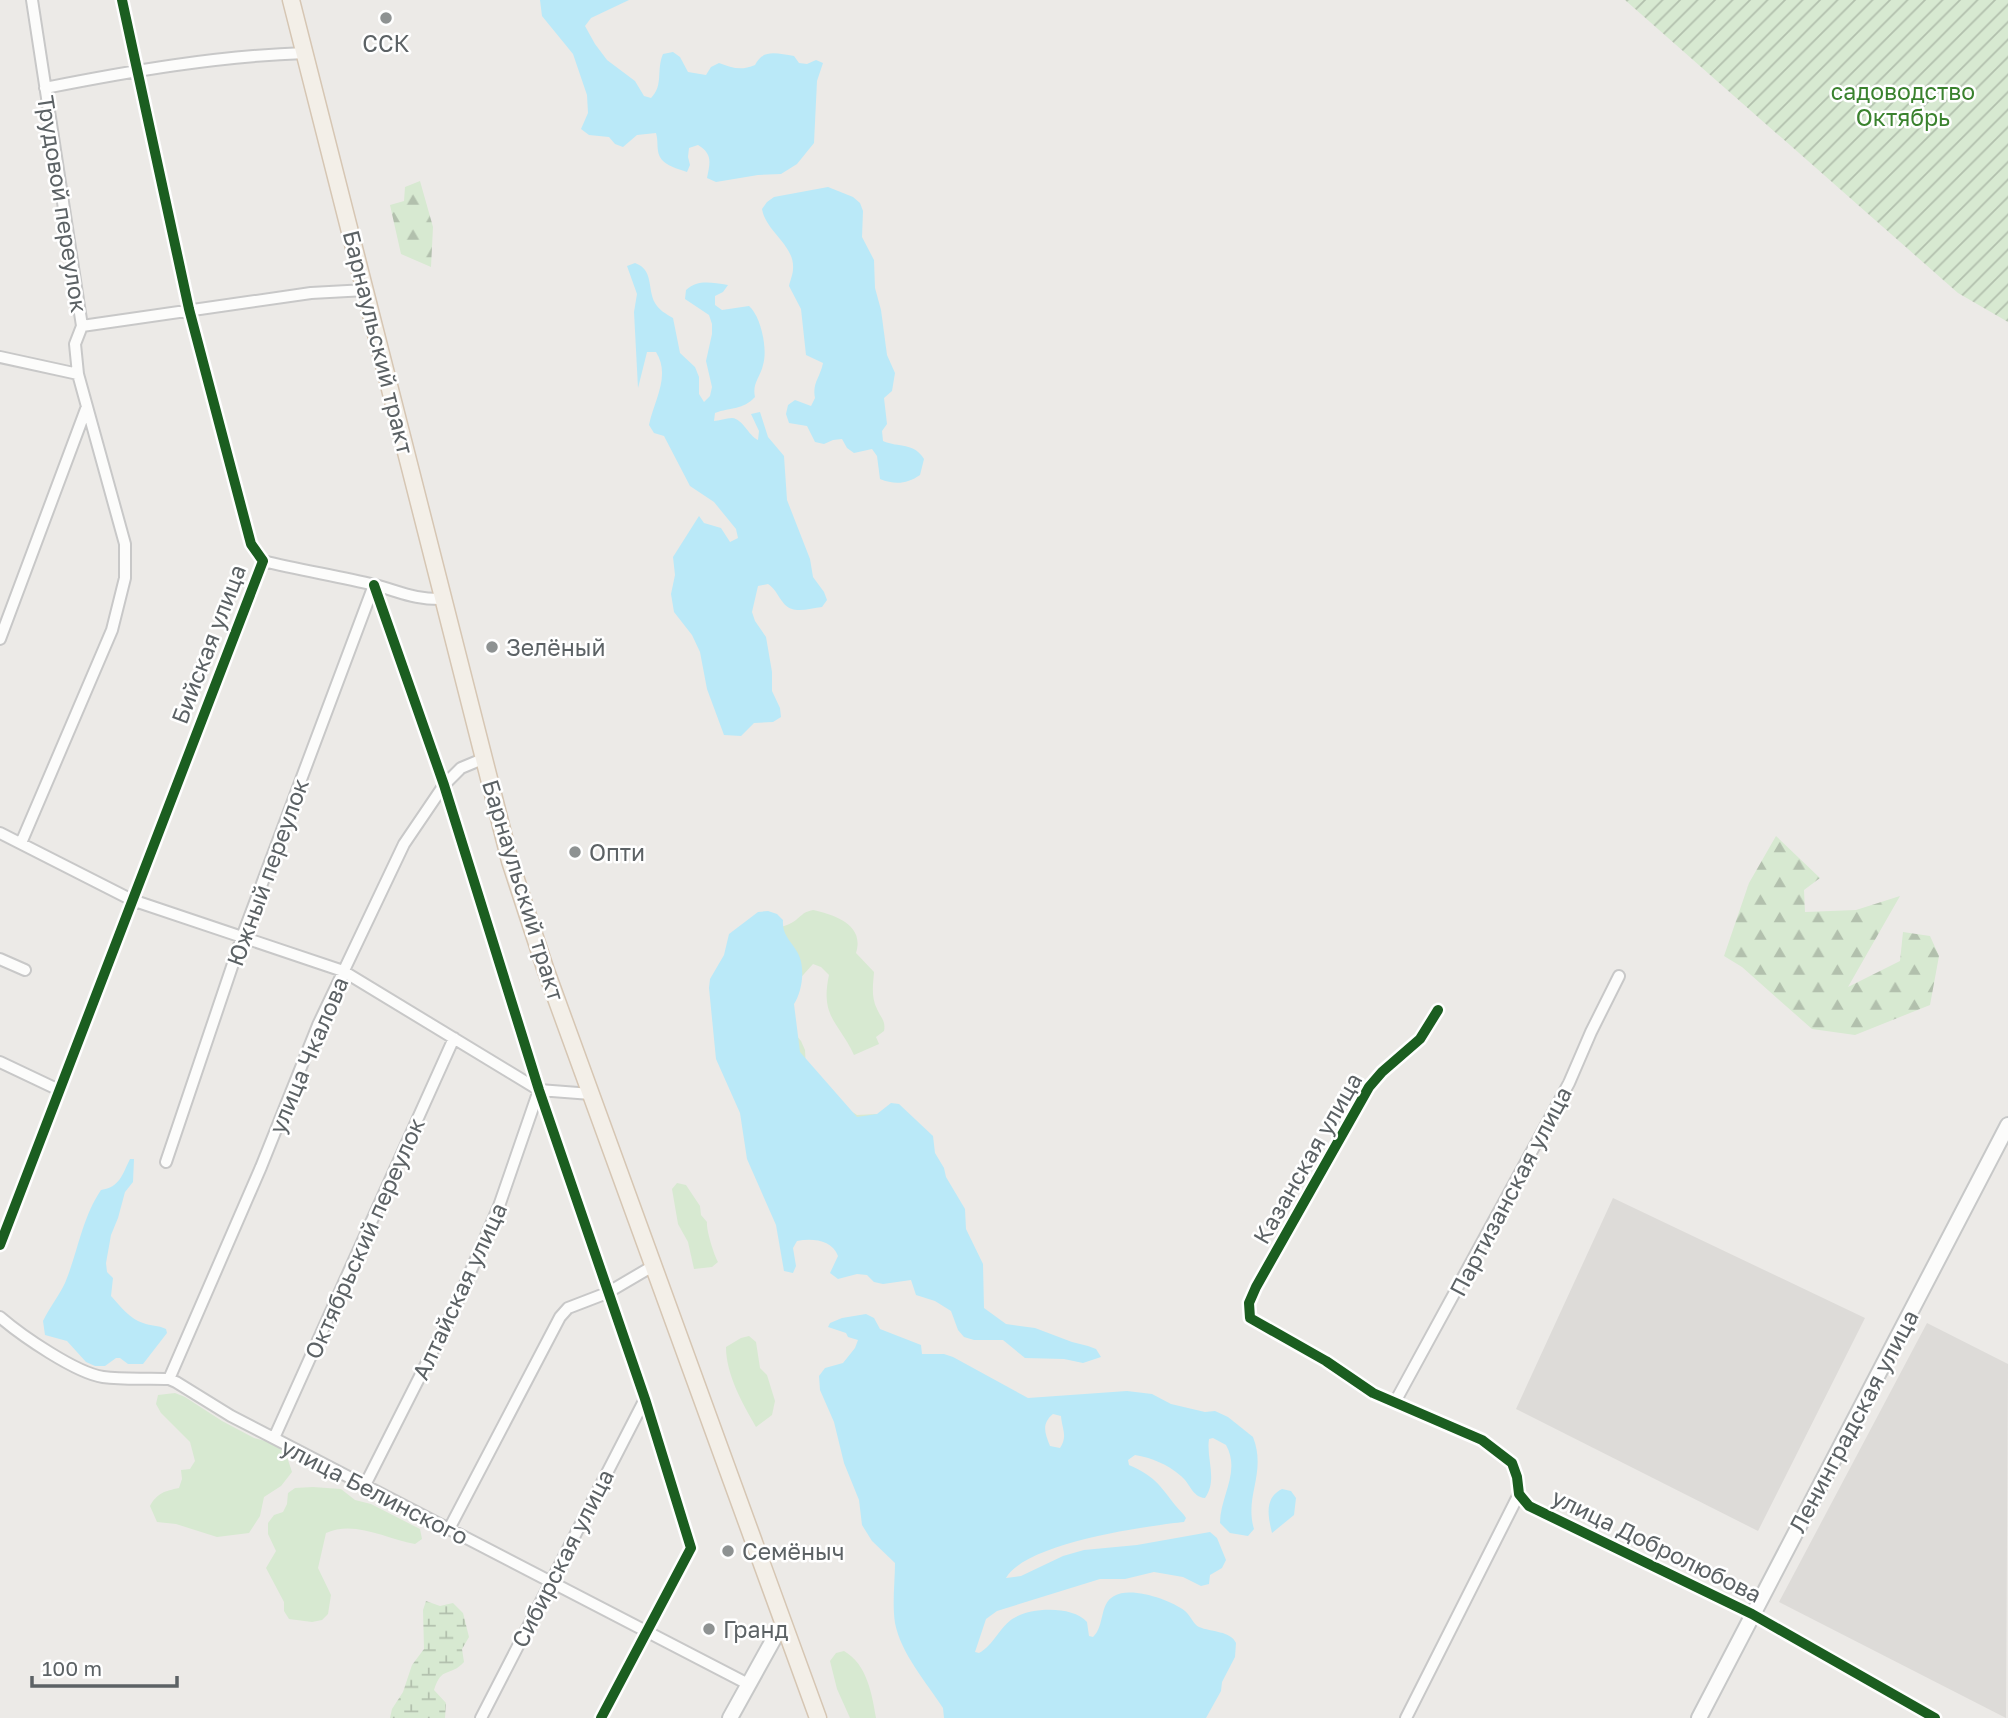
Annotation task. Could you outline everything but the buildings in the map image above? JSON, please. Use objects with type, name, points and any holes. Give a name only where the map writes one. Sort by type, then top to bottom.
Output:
[{"type":"main road","name":"Барнаульский тракт","points":[[291,0],[510,861],[528,919],[818,1718]]},
{"type":"street","name":"Трудовой переулок","points":[[21,843],[112,630],[125,578],[125,544],[78,374],[75,344],[82,326],[32,0]]},
{"type":"street","name":"Бийская улица","points":[[0,1245],[263,561],[251,544],[189,309],[122,0]]},
{"type":"street","points":[[45,89],[137,69],[255,55],[305,53]]},
{"type":"street","points":[[82,326],[311,293],[366,290]]},
{"type":"street","points":[[0,357],[78,374]]},
{"type":"street","points":[[0,639],[86,409]]},
{"type":"street","points":[[263,561],[374,585],[422,599],[444,599]]},
{"type":"street","points":[[374,585],[444,785],[539,1090],[645,1399],[691,1548],[601,1718]]},
{"type":"street","name":"Южный переулок","points":[[166,1161],[242,937],[374,585]]},
{"type":"street","name":"улица Чкалова","points":[[169,1379],[261,1167],[318,1025],[404,844],[444,785],[461,768],[485,758]]},
{"type":"street","points":[[0,833],[132,900],[343,971],[539,1090],[591,1094]]},
{"type":"street","points":[[0,959],[25,970]]},
{"type":"street","name":"Партизанская улица","points":[[1395,1402],[1569,1083],[1619,976]]},
{"type":"street","name":"Казанская улица","points":[[1249,1303],[1369,1087],[1420,1039],[1438,1010]]},
{"type":"street","name":"Октябрьский переулок","points":[[274,1438],[454,1038]]},
{"type":"street","points":[[0,1062],[59,1090]]},
{"type":"street","name":"Алтайская улица","points":[[365,1485],[456,1305],[499,1206],[539,1090]]},
{"type":"street","name":"Ленинградская улица","points":[[1699,1718],[2008,1125]]},
{"type":"street","points":[[449,1529],[560,1317],[568,1308],[607,1293],[653,1266]]},
{"type":"street","name":"улица Добролюбова","points":[[1249,1303],[1250,1318],[1334,1366],[1373,1393],[1482,1440],[1512,1463],[1519,1494],[1529,1506],[1752,1614],[1935,1718]]},
{"type":"street","name":"улица Белинского","points":[[0,1317],[68,1363],[90,1373],[102,1377],[169,1379],[274,1438],[748,1684]]},
{"type":"street","name":"Сибирская улица","points":[[481,1718],[645,1399]]},
{"type":"street","points":[[1406,1718],[1519,1494]]},
{"type":"street","points":[[730,1718],[782,1624]]},
{"type":"shaded area","points":[[1613,1198],[1865,1318],[1758,1531],[1516,1409]]},
{"type":"shaded area","points":[[1927,1323],[2008,1364],[2006,1718],[1779,1602]]},
{"type":"green space","name":"садоводство Октябрь","points":[[1625,0],[2008,0],[2008,322],[1958,293]]},
{"type":"green space","points":[[420,181],[433,227],[431,267],[401,254],[390,205],[404,201],[405,187]]},
{"type":"green space","points":[[1776,836],[1820,878],[1804,890],[1805,912],[1856,910],[1900,896],[1848,987],[1900,961],[1903,932],[1930,936],[1939,956],[1930,1005],[1855,1035],[1812,1029],[1742,967],[1724,956],[1749,883]]},
{"type":"green space","points":[[813,910],[838,918],[852,928],[858,943],[856,953],[874,972],[874,1000],[884,1022],[884,1031],[876,1037],[879,1044],[854,1055],[829,1010],[829,975],[813,964],[795,984],[790,1028],[801,1041],[805,1050],[806,1068],[820,1093],[831,1097],[842,1113],[851,1111],[857,1115],[877,1114],[885,1126],[894,1127],[913,1121],[928,1133],[931,1142],[920,1158],[928,1175],[947,1198],[942,1206],[924,1213],[930,1220],[922,1223],[871,1216],[843,1207],[829,1194],[810,1193],[803,1186],[798,1170],[790,1164],[785,1155],[784,1145],[788,1129],[771,1118],[770,1100],[759,1084],[755,1066],[758,1047],[756,1038],[741,1022],[739,999],[744,965],[742,954],[757,930],[785,926]]},
{"type":"green space","points":[[677,1183],[686,1185],[707,1222],[718,1262],[712,1267],[694,1269],[688,1242],[678,1224],[672,1189]]},
{"type":"green space","points":[[749,1336],[756,1342],[760,1368],[767,1375],[775,1401],[772,1415],[756,1427],[736,1389],[726,1347]]},
{"type":"green space","points":[[175,1393],[254,1438],[273,1443],[286,1454],[292,1472],[281,1486],[264,1497],[260,1516],[249,1533],[217,1537],[176,1524],[157,1522],[150,1506],[162,1493],[179,1488],[181,1470],[190,1469],[195,1461],[190,1442],[161,1413],[156,1404],[158,1395]]},
{"type":"green space","points":[[295,1488],[341,1489],[355,1500],[371,1504],[420,1529],[422,1539],[415,1544],[359,1529],[326,1533],[318,1568],[331,1595],[328,1614],[322,1620],[312,1622],[289,1619],[284,1611],[284,1602],[266,1568],[276,1551],[268,1534],[268,1523],[274,1515],[283,1512],[288,1493]]},
{"type":"green space","points":[[426,1601],[440,1606],[453,1603],[463,1613],[469,1637],[462,1649],[464,1662],[443,1674],[434,1690],[446,1703],[445,1718],[390,1718],[412,1665],[424,1649],[423,1610]]},
{"type":"green space","points":[[844,1651],[863,1672],[876,1718],[850,1718],[837,1689],[830,1661],[836,1653]]},
{"type":"water","points":[[540,0],[629,0],[591,18],[585,26],[607,60],[635,81],[644,96],[651,98],[659,83],[663,54],[673,52],[680,57],[688,72],[706,75],[711,67],[719,63],[745,68],[755,65],[762,56],[772,53],[794,56],[799,63],[807,64],[816,60],[823,63],[817,81],[814,143],[797,164],[781,174],[716,182],[707,178],[708,155],[698,145],[689,148],[690,165],[687,172],[662,160],[656,133],[637,135],[623,147],[615,144],[609,137],[589,135],[581,129],[588,113],[587,95],[573,54],[542,16]]},
{"type":"water","points":[[828,187],[853,197],[860,203],[863,211],[862,237],[874,260],[875,288],[887,355],[895,373],[892,391],[884,398],[887,424],[882,431],[883,441],[916,450],[924,459],[920,475],[906,482],[896,483],[880,479],[877,456],[872,449],[854,453],[842,439],[824,444],[815,442],[807,426],[789,423],[786,414],[788,405],[795,400],[811,406],[823,363],[806,355],[801,309],[789,286],[793,271],[790,253],[769,225],[762,209],[774,197]]},
{"type":"water","points":[[635,263],[648,275],[657,305],[673,318],[680,353],[695,367],[699,377],[699,394],[704,402],[710,396],[712,387],[706,361],[712,324],[709,315],[685,299],[686,290],[701,283],[728,285],[723,292],[715,296],[715,305],[722,310],[749,306],[757,317],[765,351],[755,397],[741,406],[715,413],[714,421],[736,419],[758,440],[759,431],[751,414],[760,412],[768,437],[784,456],[787,500],[810,559],[813,577],[827,600],[822,607],[795,610],[785,605],[768,584],[758,586],[752,612],[766,637],[772,691],[781,717],[773,722],[754,723],[741,736],[724,735],[707,689],[700,652],[692,635],[674,612],[671,594],[675,575],[673,557],[699,516],[704,523],[721,528],[730,542],[738,538],[736,529],[714,502],[690,486],[664,436],[654,433],[649,425],[660,388],[662,370],[656,352],[647,352],[638,388],[634,312],[637,294],[627,266]]},
{"type":"water","points":[[768,911],[783,920],[785,933],[801,962],[801,984],[794,1004],[800,1052],[857,1117],[877,1114],[891,1103],[899,1104],[933,1136],[935,1153],[965,1209],[966,1229],[983,1264],[984,1308],[1006,1324],[1035,1328],[1088,1346],[1096,1349],[1101,1357],[1083,1363],[1064,1359],[1025,1358],[1003,1340],[974,1340],[964,1337],[958,1330],[951,1311],[935,1301],[916,1295],[911,1280],[883,1284],[874,1282],[867,1275],[857,1274],[838,1279],[830,1273],[838,1256],[831,1246],[821,1241],[797,1241],[793,1248],[796,1266],[793,1273],[784,1271],[776,1225],[747,1159],[740,1113],[716,1059],[709,988],[710,979],[724,955],[729,934],[758,912]]},
{"type":"water","points":[[130,1159],[134,1159],[133,1182],[125,1192],[111,1235],[106,1263],[107,1272],[113,1278],[111,1296],[134,1319],[166,1329],[167,1333],[143,1364],[128,1364],[116,1358],[105,1366],[95,1366],[86,1362],[67,1341],[45,1335],[43,1321],[65,1283],[95,1201],[101,1190],[120,1179]]},
{"type":"water","points":[[866,1314],[874,1318],[880,1329],[921,1345],[922,1354],[944,1354],[953,1357],[1028,1398],[1127,1391],[1152,1394],[1171,1404],[1205,1412],[1215,1411],[1228,1417],[1253,1437],[1258,1462],[1252,1506],[1254,1529],[1248,1536],[1230,1533],[1220,1523],[1231,1465],[1226,1445],[1213,1438],[1209,1439],[1208,1446],[1211,1484],[1205,1498],[1197,1495],[1181,1476],[1165,1465],[1135,1455],[1128,1460],[1129,1465],[1160,1486],[1185,1516],[1184,1522],[1116,1532],[1061,1546],[1036,1555],[1018,1566],[1006,1578],[1021,1576],[1063,1556],[1084,1550],[1137,1545],[1210,1532],[1217,1538],[1226,1560],[1222,1568],[1210,1575],[1209,1584],[1201,1586],[1183,1577],[1154,1572],[1125,1579],[1100,1579],[997,1611],[986,1619],[975,1652],[984,1650],[1005,1626],[1022,1614],[1041,1610],[1072,1613],[1087,1622],[1089,1636],[1093,1637],[1106,1604],[1114,1596],[1121,1593],[1140,1593],[1151,1596],[1179,1607],[1199,1627],[1230,1636],[1236,1643],[1235,1657],[1206,1718],[944,1718],[943,1708],[915,1668],[898,1635],[894,1608],[895,1563],[872,1541],[862,1525],[859,1500],[844,1463],[834,1422],[820,1390],[819,1376],[825,1368],[843,1363],[858,1340],[828,1327],[830,1323]],"holes":[[[1053,1414],[1061,1416],[1064,1436],[1060,1448],[1050,1446],[1045,1429]]]},
{"type":"water","points":[[1282,1489],[1291,1491],[1296,1498],[1294,1515],[1272,1533],[1270,1502]]},
{"type":"cycle path","points":[[0,1245],[263,561],[251,544],[189,309],[122,0]]},
{"type":"cycle path","points":[[374,585],[444,785],[539,1090],[645,1399],[691,1548],[601,1718]]},
{"type":"cycle path","points":[[1438,1010],[1420,1039],[1369,1087],[1256,1287],[1249,1303],[1250,1318],[1326,1361],[1373,1393],[1482,1440],[1512,1463],[1519,1494],[1529,1506],[1752,1614],[1935,1718]]},
{"type":"place","name":"ССК","points":[[386,18]]},
{"type":"place","name":"Зелёный","points":[[492,647]]},
{"type":"place","name":"Опти","points":[[575,852]]},
{"type":"place","name":"Семёныч","points":[[728,1551]]},
{"type":"place","name":"Гранд","points":[[709,1629]]}]
